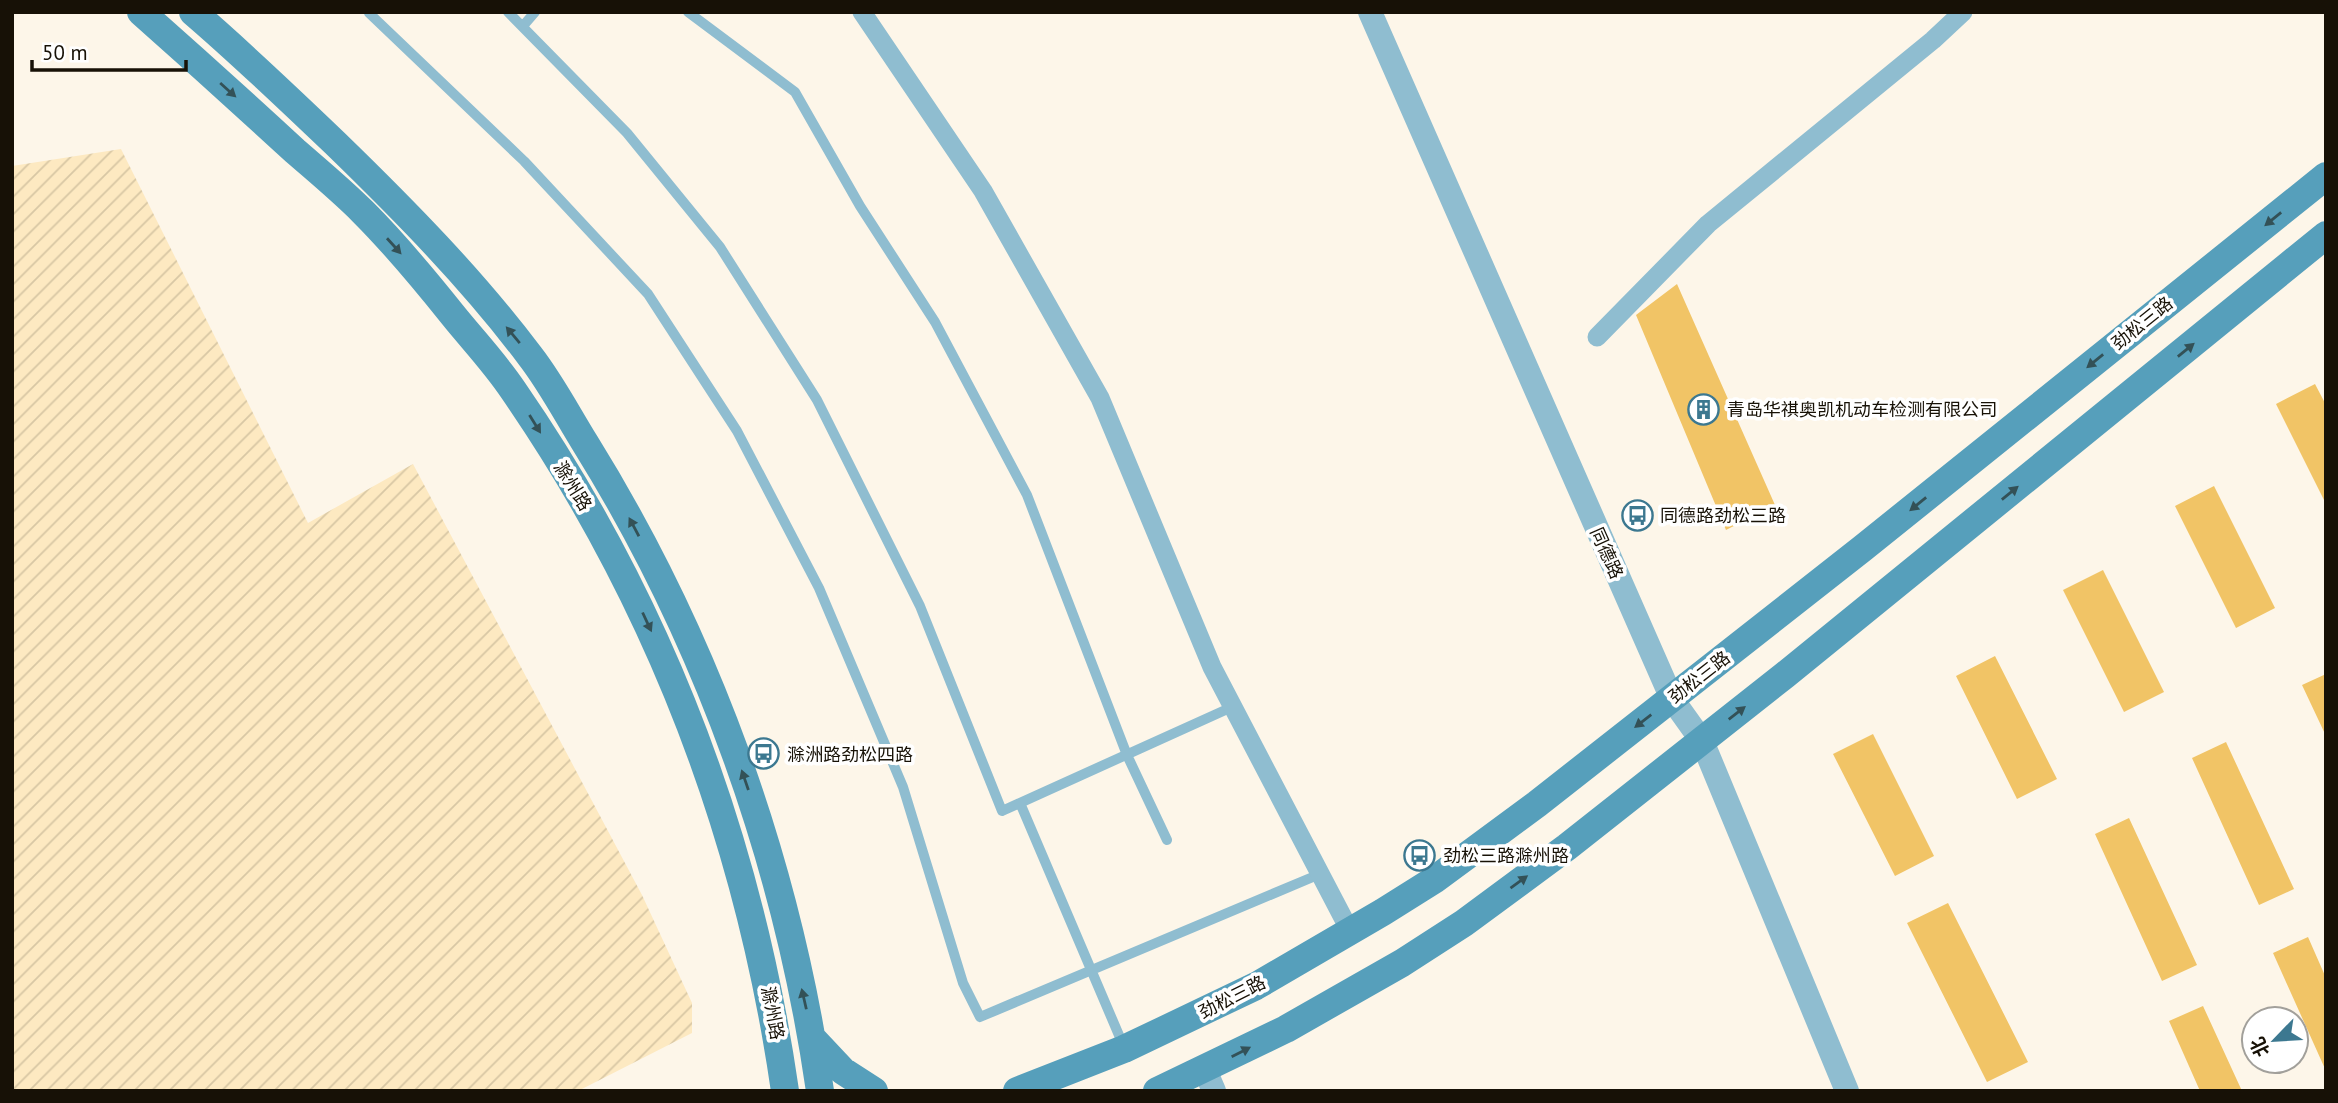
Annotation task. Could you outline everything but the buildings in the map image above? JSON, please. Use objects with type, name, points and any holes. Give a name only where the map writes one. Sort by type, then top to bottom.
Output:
[{"type":"main road","name":"滁州路","points":[[141,12],[363,212],[419,274],[512,388],[587,506],[631,587],[667,663],[706,764],[750,907],[775,1017],[785,1091]]},
{"type":"main road","name":"滁州路","points":[[193,12],[271,82],[384,191],[451,261],[530,356],[615,490],[696,653],[727,728],[780,897],[812,1038],[820,1091]]},
{"type":"main road","name":"劲松三路","points":[[1017,1091],[1124,1049],[1256,986],[1434,880],[1672,699],[2326,176]]},
{"type":"main road","points":[[1157,1091],[1210,1080],[1464,923],[1567,847],[1702,741],[2326,235]]},
{"type":"main road","points":[[812,1038],[843,1071],[873,1091]]},
{"type":"street","points":[[862,12],[983,191],[1100,398],[1212,667],[1350,931]]},
{"type":"street","name":"同德路","points":[[1370,12],[1672,699],[1702,741],[1847,1091]]},
{"type":"street","points":[[1597,337],[1708,225],[1933,40],[1963,12]]},
{"type":"lane","points":[[508,12],[627,133],[720,247],[817,400],[919,606],[1002,811],[1232,707]]},
{"type":"lane","points":[[523,26],[535,12]]},
{"type":"lane","points":[[688,12],[795,92],[860,206],[935,322],[1027,495],[1126,755],[1167,840]]},
{"type":"lane","points":[[369,13],[524,161],[648,294],[737,431],[819,588],[903,787],[963,983],[980,1017],[1320,874]]},
{"type":"lane","points":[[1020,803],[1124,1049]]},
{"type":"shaded area","points":[[121,149],[308,523],[413,464],[642,895],[692,1003],[692,1033],[578,1091],[12,1091],[12,166]]},
{"type":"place","name":"青岛华祺奥凯机动车检测有限公司","points":[[1704,409]]},
{"type":"place","name":"同德路劲松三路","points":[[1637,515]]},
{"type":"place","name":"滁洲路劲松四路","points":[[764,754]]},
{"type":"place","name":"劲松三路滁州路","points":[[1420,855]]}]
